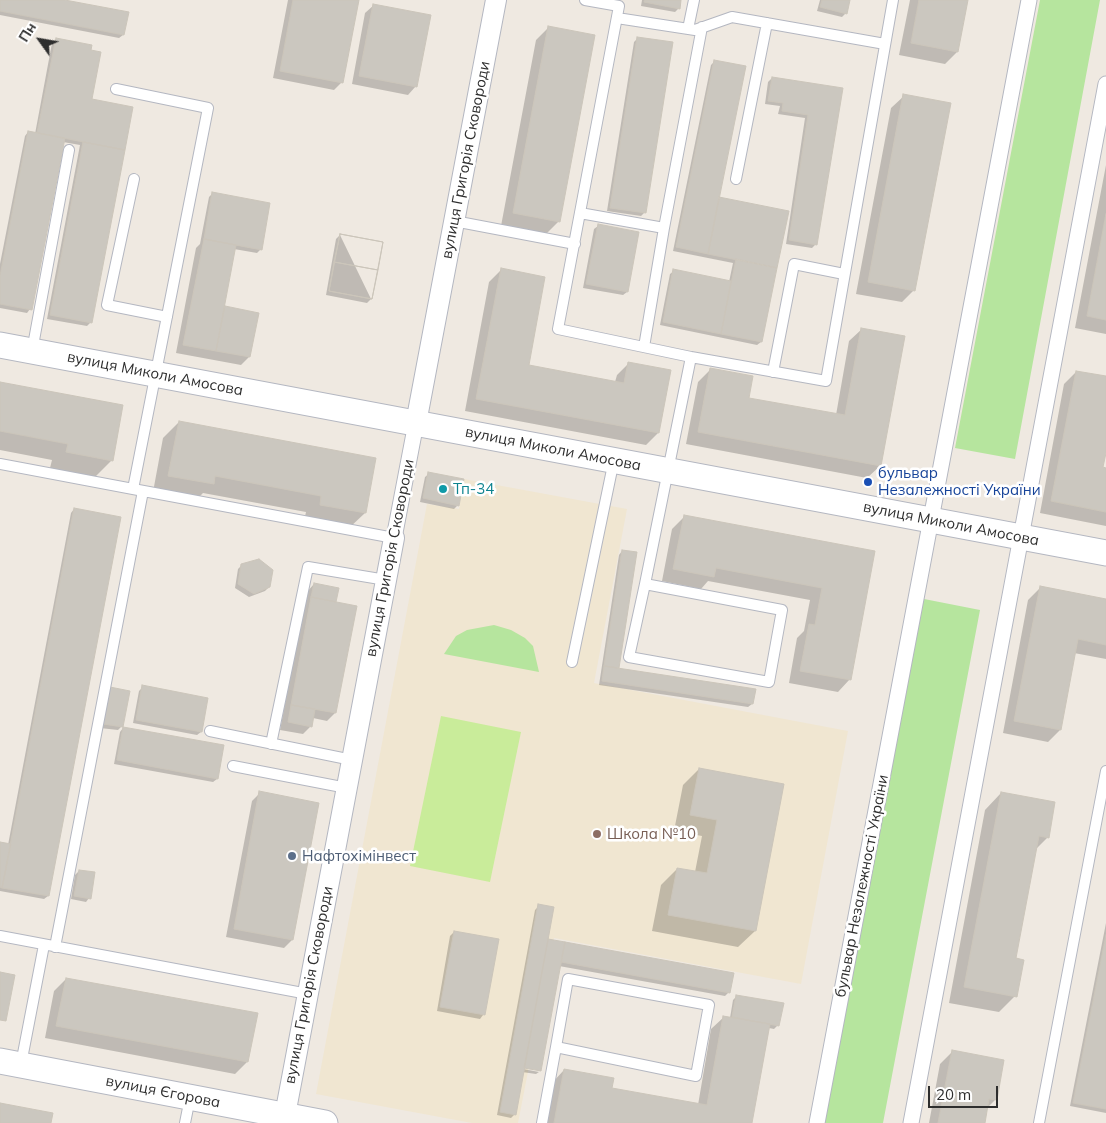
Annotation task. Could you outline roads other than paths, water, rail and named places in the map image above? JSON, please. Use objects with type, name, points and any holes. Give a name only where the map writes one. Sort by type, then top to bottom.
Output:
[{"type":"street","name":"вулиця Григорія Сковороди","points":[[285,1115],[496,0]]},
{"type":"street","name":"бульвар Незалежності України","points":[[817,1123],[1029,0]]},
{"type":"street","points":[[911,1123],[1106,84]]},
{"type":"street","name":"вулиця Миколи Амосова","points":[[0,345],[1106,553]]},
{"type":"street","name":"вулиця Єгорова","points":[[11,1063],[325,1123]]},
{"type":"lane","points":[[585,0],[620,3],[558,329],[691,357],[826,381],[893,0]]},
{"type":"lane","points":[[688,28],[694,0]]},
{"type":"lane","points":[[617,18],[688,28],[702,27],[732,17],[885,44]]},
{"type":"lane","points":[[736,179],[767,23]]},
{"type":"lane","points":[[644,347],[664,228],[702,27]]},
{"type":"lane","points":[[55,947],[138,490],[166,317],[208,108],[116,89]]},
{"type":"lane","points":[[32,351],[69,150]]},
{"type":"lane","points":[[134,179],[107,305],[166,317]]},
{"type":"lane","points":[[580,213],[664,228]]},
{"type":"lane","points":[[454,221],[574,244]]},
{"type":"lane","points":[[773,372],[794,264],[844,274]]},
{"type":"lane","points":[[645,584],[782,610],[769,682],[630,658],[691,357]]},
{"type":"lane","points":[[572,662],[614,460]]},
{"type":"lane","points":[[0,464],[394,538]]},
{"type":"lane","points":[[272,744],[308,567],[386,580]]},
{"type":"lane","points":[[210,731],[352,760]]},
{"type":"lane","points":[[233,766],[347,788]]},
{"type":"lane","points":[[1039,1123],[1106,771]]},
{"type":"lane","points":[[0,936],[308,994]]},
{"type":"lane","points":[[11,1063],[44,945]]},
{"type":"lane","points":[[542,1123],[568,979],[709,1005],[696,1076],[556,1047]]},
{"type":"lane","points":[[185,1123],[190,1098]]},
{"type":"place","name":"бульвар Незалежності України","points":[[868,482]]},
{"type":"place","name":"Тп-34","points":[[443,489]]},
{"type":"place","name":"Школа №10","points":[[597,834]]},
{"type":"place","name":"Нафтохімінвест","points":[[292,856]]}]
